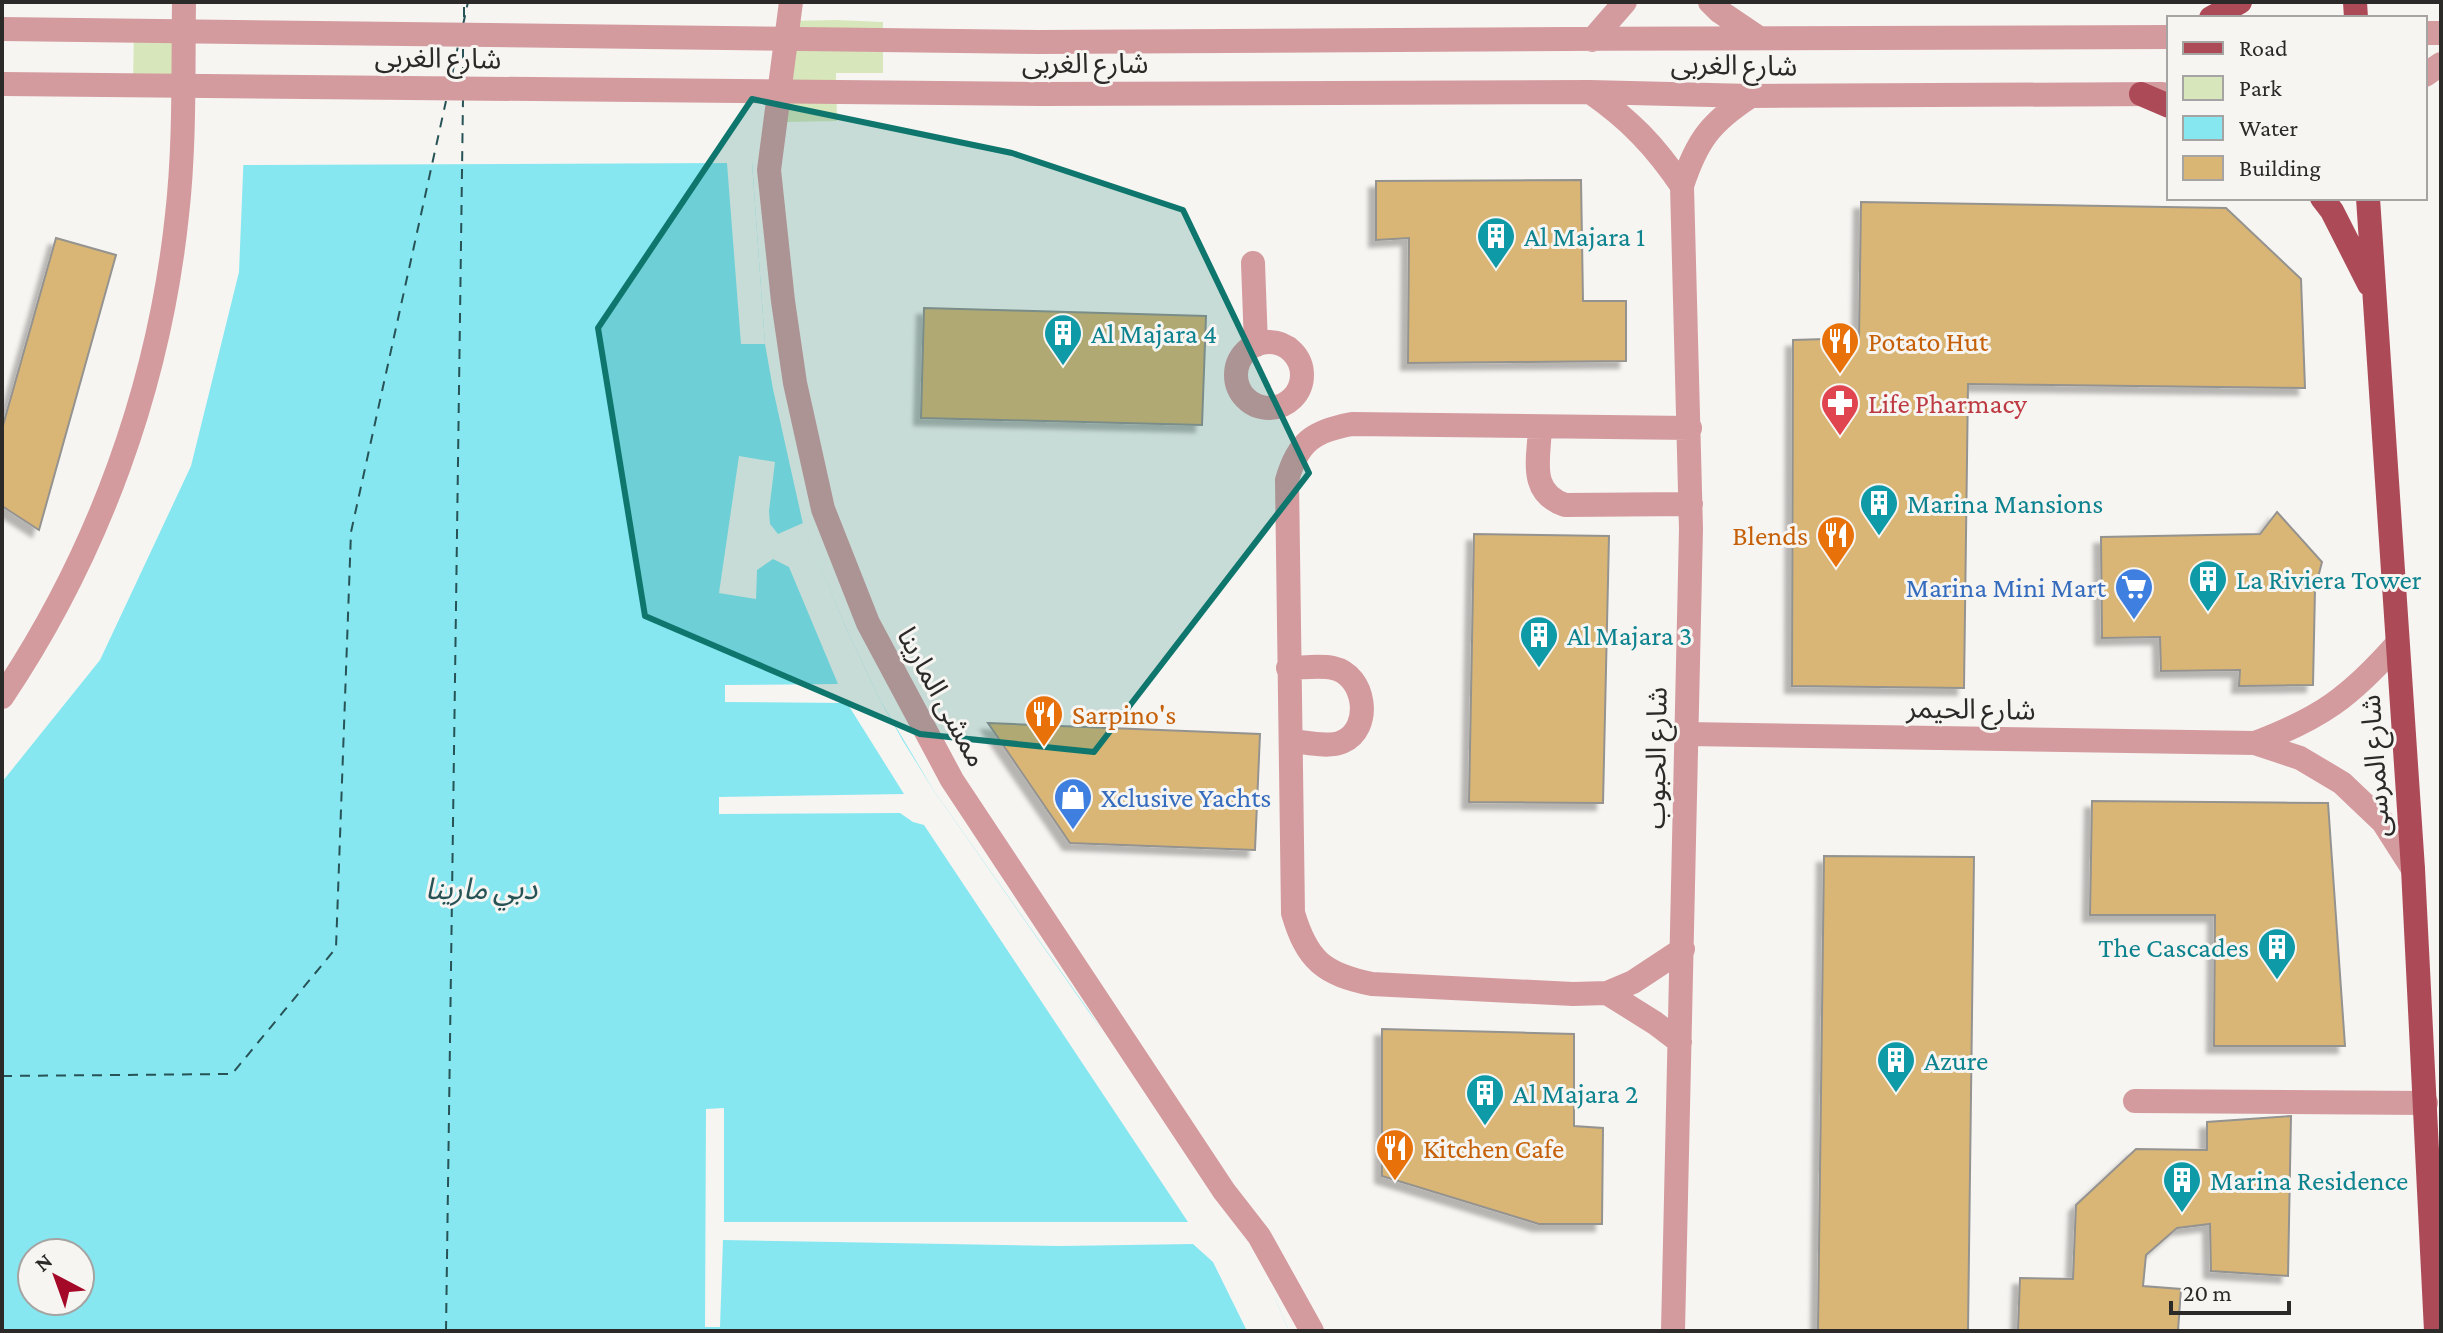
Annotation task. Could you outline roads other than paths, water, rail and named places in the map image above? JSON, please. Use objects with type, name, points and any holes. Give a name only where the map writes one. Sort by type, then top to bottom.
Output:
[{"type":"main road","points":[[2215,16],[2240,2]]},
{"type":"main road","points":[[2141,94],[2167,105]]},
{"type":"main road","points":[[2324,200],[2374,293]]},
{"type":"main road","name":"شارع المرسى","points":[[2368,200],[2413,869],[2436,1331]]},
{"type":"street","points":[[2,697],[56,608],[87,545],[114,482],[154,349],[168,282],[177,214],[182,144],[184,2]]},
{"type":"street","name":"ممشى المارينا","points":[[791,2],[769,170],[795,383],[823,509],[845,566],[868,623],[952,780],[1224,1191],[1259,1236],[1312,1331]]},
{"type":"street","points":[[1592,40],[1625,2]]},
{"type":"street","points":[[1710,2],[1756,36]]},
{"type":"street","name":"شارع الغربى","points":[[2,29],[1039,42],[1592,40],[1756,36],[2167,37]]},
{"type":"street","name":"شارع الغربى","points":[[2,84],[1041,94],[2167,94]]},
{"type":"street","points":[[1590,92],[1618,111],[1643,134],[1682,186]]},
{"type":"street","name":"شارع الحبوب","points":[[1673,1331],[1691,504],[1682,186],[1691,159],[1706,133],[1726,112],[1751,96]]},
{"type":"street","points":[[1253,263],[1256,345]]},
{"type":"street","points":[[1269,342],[1283,344],[1294,353],[1301,364],[1303,378],[1299,391],[1290,402],[1277,408],[1263,408],[1250,403],[1241,393],[1236,379],[1244,353],[1256,345],[1269,342]]},
{"type":"street","points":[[1290,402],[1313,436]]},
{"type":"street","points":[[1683,949],[1633,982],[1607,993],[1372,984],[1343,978],[1319,963],[1301,941],[1293,913],[1287,480],[1300,449],[1313,436],[1329,428],[1352,424],[1690,428]]},
{"type":"street","points":[[1540,427],[1539,484],[1557,502],[1565,505],[1691,504]]},
{"type":"street","name":"شارع الحيمر","points":[[2255,743],[2294,728],[2332,707],[2366,678],[2397,644]]},
{"type":"street","points":[[1288,668],[1334,668],[1347,675],[1361,700],[1363,715],[1355,732],[1342,742],[1291,741]]},
{"type":"street","name":"شارع الحيمر","points":[[1687,734],[2255,743],[2300,758],[2342,783],[2383,822],[2413,869]]},
{"type":"street","points":[[1607,993],[1680,1042]]},
{"type":"street","points":[[2135,1101],[2426,1103]]},
{"type":"water","name":"دبي مارينا","points":[[250,2],[752,162],[765,344],[773,389],[803,524],[845,626],[880,700],[934,791],[1089,1011],[1276,1301],[1289,1331],[2,1331],[2,782],[100,660],[191,466],[239,272]]},
{"type":"place","name":"Al Majara 1","points":[[1496,270]]},
{"type":"place","name":"Al Majara 4","points":[[1063,367]]},
{"type":"place","name":"Potato Hut","points":[[1840,375]]},
{"type":"place","name":"Life Pharmacy","points":[[1840,437]]},
{"type":"place","name":"Marina Mansions","points":[[1879,537]]},
{"type":"place","name":"Blends","points":[[1836,569]]},
{"type":"place","name":"La Riviera Tower","points":[[2208,613]]},
{"type":"place","name":"Marina Mini Mart","points":[[2134,621]]},
{"type":"place","name":"Al Majara 3","points":[[1539,669]]},
{"type":"place","name":"Sarpino's","points":[[1044,748]]},
{"type":"place","name":"Xclusive Yachts","points":[[1073,831]]},
{"type":"place","name":"The Cascades","points":[[2277,981]]},
{"type":"place","name":"Azure","points":[[1896,1094]]},
{"type":"place","name":"Al Majara 2","points":[[1485,1127]]},
{"type":"place","name":"Kitchen Cafe","points":[[1395,1182]]},
{"type":"place","name":"Marina Residence","points":[[2182,1214]]}]
